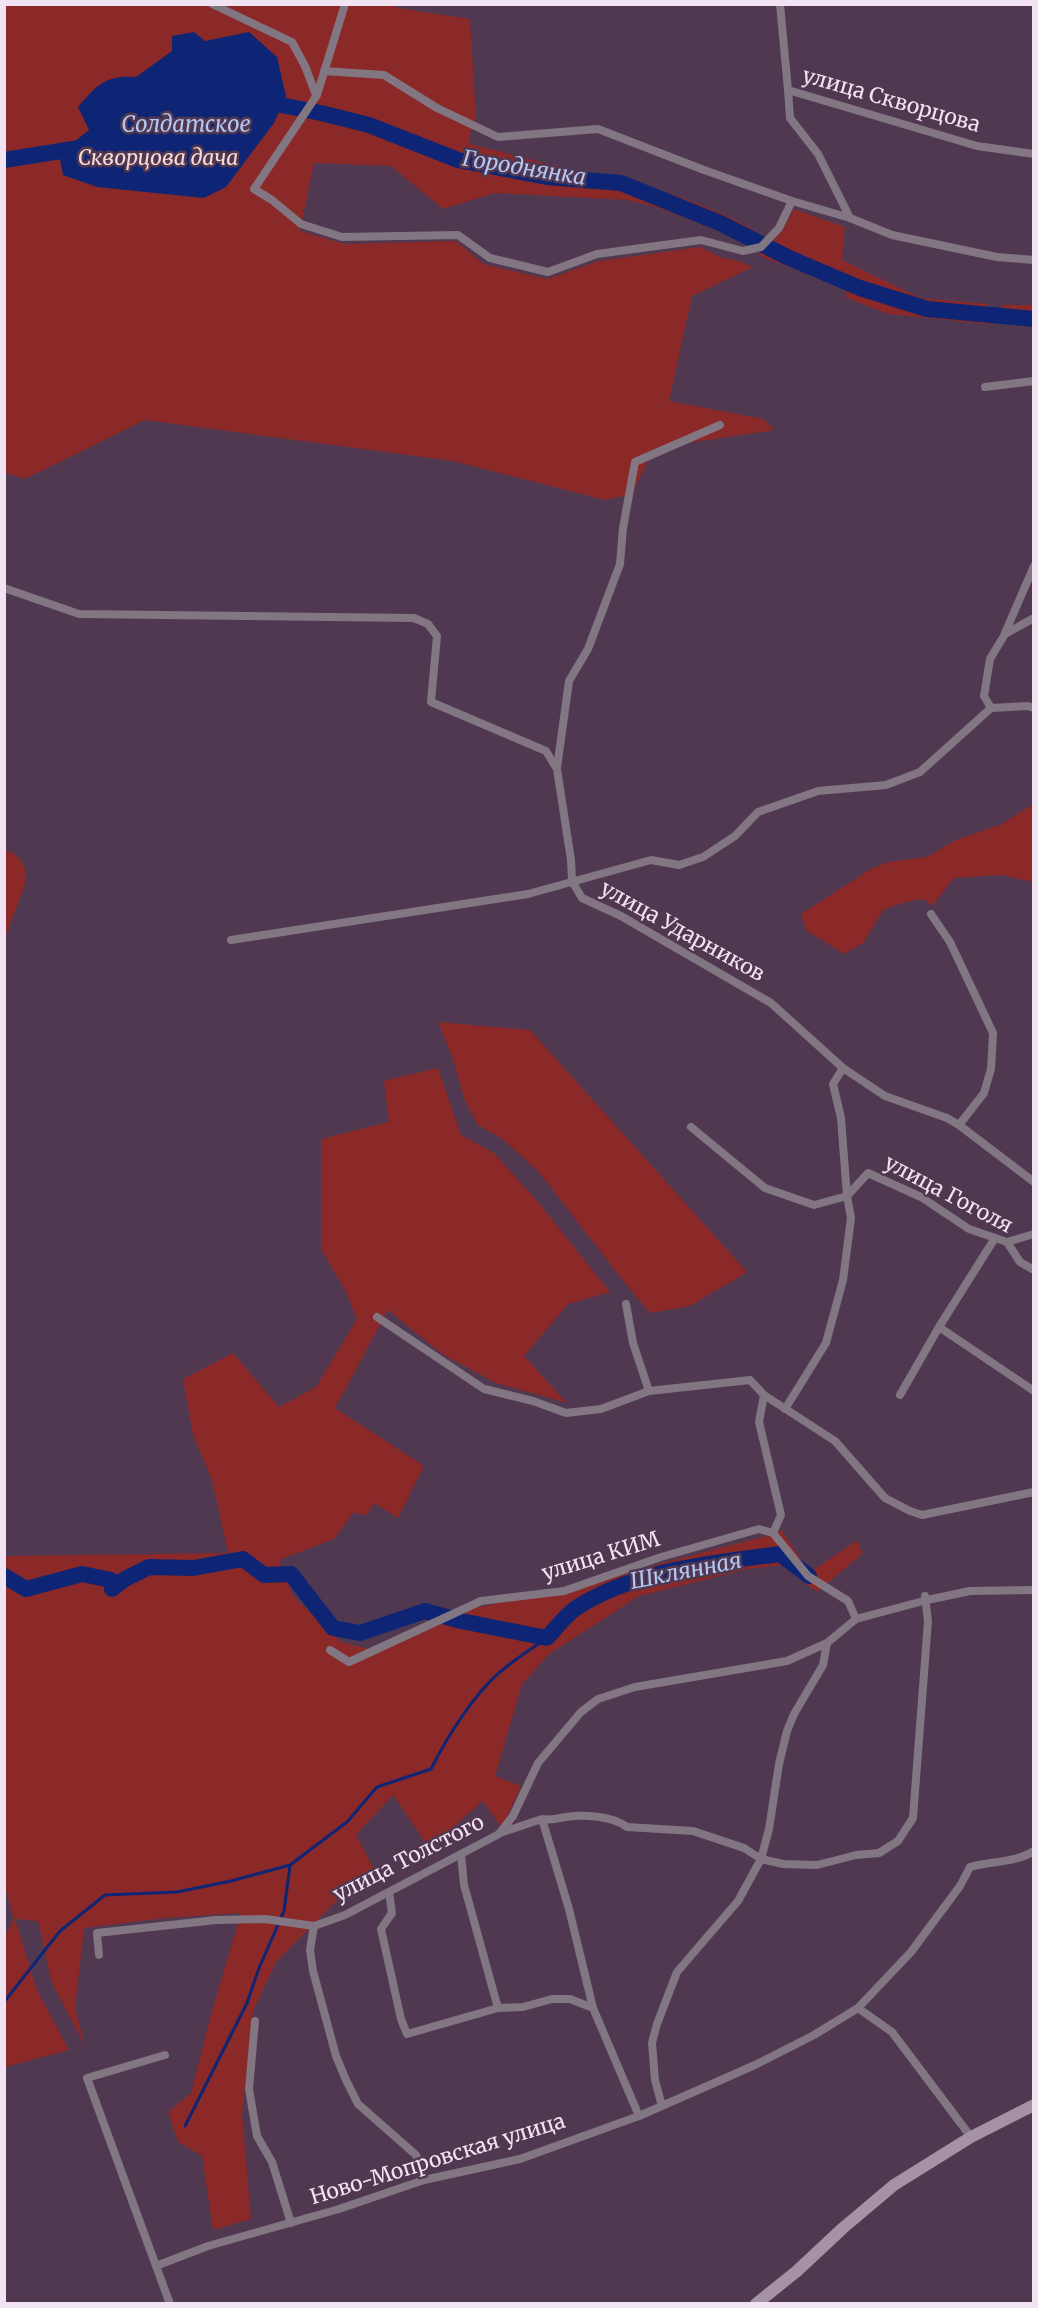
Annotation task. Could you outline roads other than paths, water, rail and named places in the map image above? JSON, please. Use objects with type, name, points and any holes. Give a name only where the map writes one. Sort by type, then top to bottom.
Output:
[{"type":"main road","points":[[756,2304],[894,2185],[971,2137],[1034,2105]]},
{"type":"street","points":[[212,4],[292,42],[305,66],[316,95]]},
{"type":"street","points":[[345,4],[316,95],[254,189],[302,224],[342,237],[458,235],[490,258],[548,272],[597,254],[701,240],[743,251],[761,247],[779,228],[792,201]]},
{"type":"street","name":"улица Скворцова","points":[[780,4],[788,90],[977,146],[1034,154]]},
{"type":"street","points":[[324,71],[384,75],[437,108],[498,137],[598,129],[792,201],[850,218],[892,235],[997,257],[1034,260]]},
{"type":"street","points":[[788,90],[790,118],[818,154],[850,218]]},
{"type":"street","points":[[985,387],[1034,381]]},
{"type":"street","points":[[720,425],[635,462],[623,528],[620,564],[588,649],[569,681],[557,769],[572,881],[651,861],[679,865],[703,857],[735,836],[758,812],[818,791],[886,785],[920,772],[992,708],[1028,706],[1034,708]]},
{"type":"street","points":[[992,708],[984,696],[990,660],[1005,634],[1034,566]]},
{"type":"street","points":[[4,588],[79,614],[414,618],[428,624],[437,636],[431,702],[546,751],[557,769]]},
{"type":"street","points":[[1005,634],[1034,618]]},
{"type":"street","name":"улица Ударников","points":[[231,940],[468,905],[528,894],[572,881],[582,898],[621,916],[771,1003],[843,1068],[885,1096],[947,1118],[1034,1182]]},
{"type":"street","points":[[931,914],[950,942],[993,1033],[992,1069],[984,1093],[959,1125]]},
{"type":"street","points":[[785,1409],[826,1343],[843,1280],[851,1218],[840,1118],[833,1084],[843,1068]]},
{"type":"street","points":[[691,1127],[765,1188],[814,1205],[847,1196]]},
{"type":"street","name":"улица Гоголя","points":[[847,1196],[868,1173],[921,1197],[969,1229],[1007,1242],[1020,1262],[1034,1270]]},
{"type":"street","points":[[1007,1242],[1034,1234]]},
{"type":"street","points":[[900,1395],[939,1327],[995,1238]]},
{"type":"street","points":[[626,1304],[633,1343],[649,1391]]},
{"type":"street","points":[[377,1317],[484,1389],[533,1401],[566,1413],[601,1409],[649,1391],[750,1380],[764,1395],[835,1441],[885,1497],[922,1515],[1034,1492]]},
{"type":"street","points":[[939,1327],[1034,1391]]},
{"type":"street","points":[[764,1395],[759,1422],[781,1515],[773,1533],[808,1576],[848,1601],[856,1619]]},
{"type":"street","name":"улица КИМ","points":[[330,1650],[350,1662],[480,1601],[564,1591],[661,1557],[759,1529],[773,1533]]},
{"type":"street","name":"улица Толстого","points":[[99,1955],[97,1933],[216,1920],[273,1921],[314,1926],[345,1916],[499,1834],[513,1816],[538,1763],[581,1712],[598,1699],[646,1685],[787,1661],[827,1643],[856,1619],[926,1598],[970,1591],[1034,1590]]},
{"type":"street","points":[[499,1834],[510,1828],[542,1819],[550,1821],[567,1817],[585,1817],[620,1821],[627,1827],[693,1831],[744,1848],[761,1859],[783,1864],[817,1864],[879,1852],[898,1841],[913,1818],[928,1621],[926,1598]]},
{"type":"street","points":[[662,2106],[655,2080],[652,2043],[657,2024],[677,1972],[738,1901],[761,1859],[769,1829],[779,1764],[787,1731],[794,1714],[823,1665],[827,1643]]},
{"type":"street","points":[[542,1819],[569,1909],[593,2008],[639,2115]]},
{"type":"street","name":"Ново-Мопровская улица","points":[[156,2266],[208,2246],[339,2209],[424,2180],[520,2159],[662,2106],[755,2065],[814,2035],[858,2008],[911,1952],[960,1886],[970,1867],[988,1862],[1023,1858],[1034,1851]]},
{"type":"street","points":[[461,1854],[464,1885],[498,2008]]},
{"type":"street","points":[[389,1892],[392,1913],[381,1929],[401,2019],[407,2034],[498,2008],[523,2007],[552,1999],[570,1999],[593,2008]]},
{"type":"street","points":[[314,1926],[310,1950],[313,1971],[336,2056],[346,2080],[358,2104],[416,2155],[424,2180]]},
{"type":"street","points":[[858,2008],[892,2032],[971,2137]]},
{"type":"street","points":[[255,2021],[249,2089],[257,2136],[272,2162],[291,2223]]},
{"type":"street","points":[[165,2055],[87,2078],[170,2304]]},
{"type":"water","name":"Солдатское","points":[[194,32],[205,41],[249,32],[277,57],[286,96],[274,123],[226,187],[204,198],[97,187],[63,175],[59,154],[89,130],[78,107],[85,99],[102,83],[117,78],[136,77],[172,51],[172,36]]},
{"type":"waterway","name":"Городнянка","points":[[261,101],[369,125],[458,160],[547,177],[621,183],[720,223],[787,257],[860,288],[927,309],[1034,319]]},
{"type":"waterway","name":"Городнянка","points":[[4,160],[86,147]]},
{"type":"waterway","name":"Шклянная","points":[[4,1576],[26,1589],[82,1574],[111,1580],[112,1589],[125,1579],[149,1567],[193,1568],[243,1559],[264,1575],[291,1574],[333,1628],[360,1633],[425,1611],[461,1621],[547,1638],[572,1611],[599,1595],[623,1585],[674,1570],[780,1554],[809,1576]]},
{"type":"waterway","points":[[4,2002],[60,1931],[105,1895],[177,1892],[231,1881],[290,1865],[347,1822],[377,1787],[431,1769],[454,1729],[483,1689],[510,1664],[547,1638]]},
{"type":"waterway","points":[[185,2126],[247,2003],[259,1968],[284,1911],[290,1865]]},
{"type":"park label","name":"Скворцова дача","points":[[158,159]]}]
